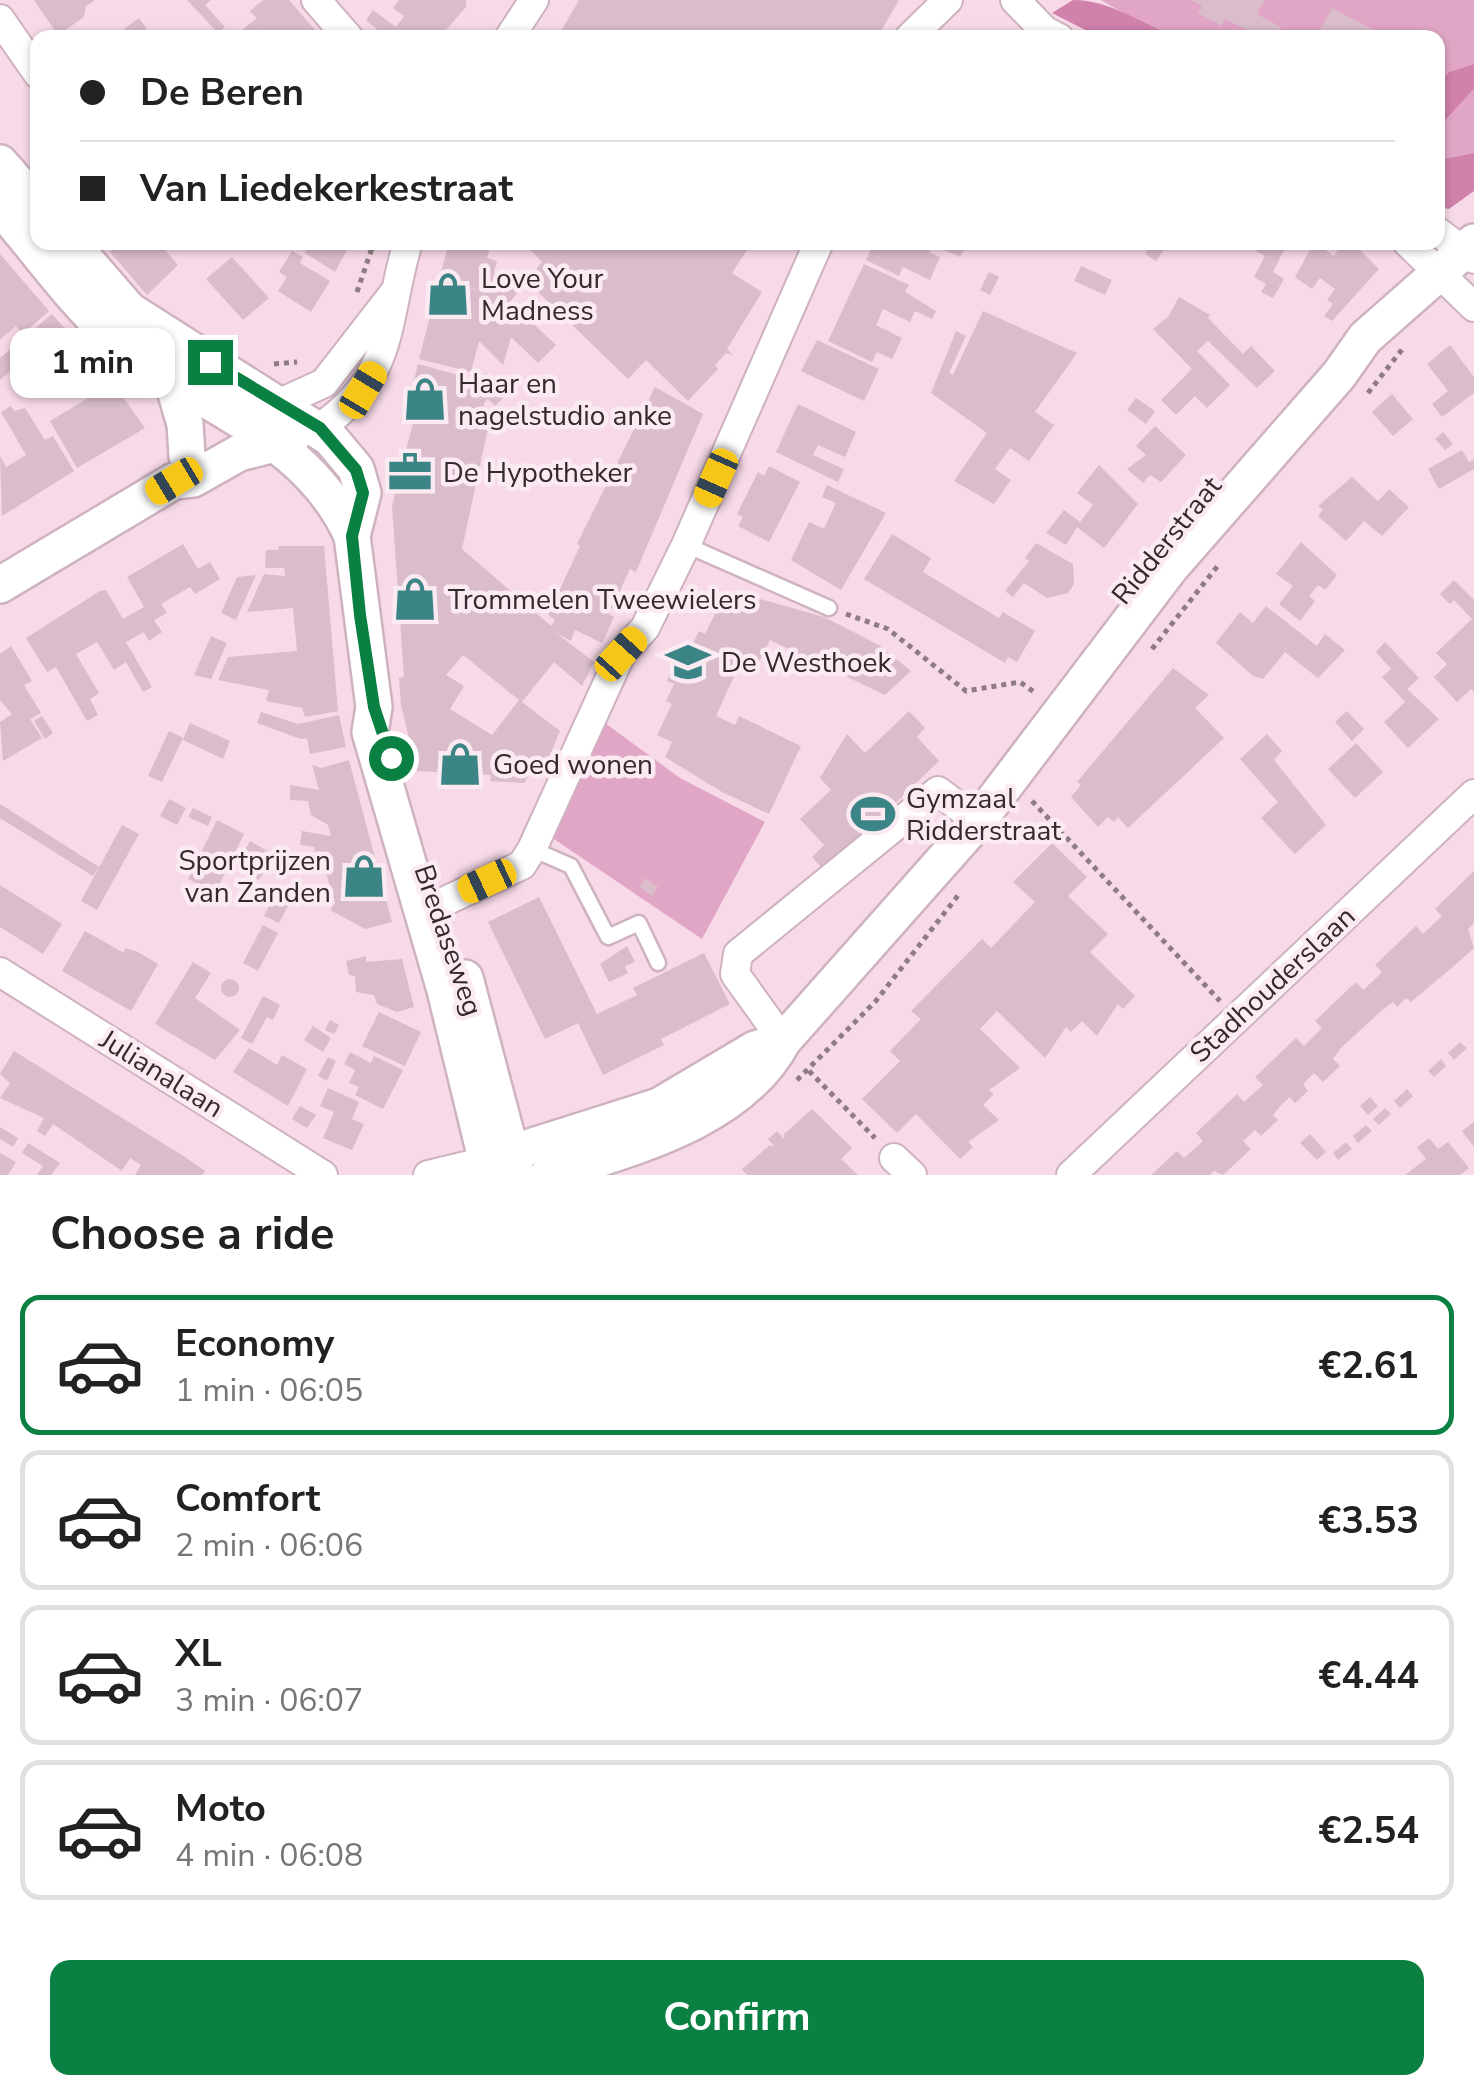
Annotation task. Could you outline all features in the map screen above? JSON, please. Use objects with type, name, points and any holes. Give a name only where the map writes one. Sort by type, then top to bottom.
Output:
[{"type":"street","points":[[316,0],[342,30]]},
{"type":"street","points":[[514,30],[534,0]]},
{"type":"street","points":[[917,30],[948,0]]},
{"type":"street","points":[[1015,0],[1044,30]]},
{"type":"street","points":[[0,19],[30,62]]},
{"type":"street","points":[[0,163],[30,197]]},
{"type":"street","name":"Bredaseweg","points":[[0,206],[30,241]]},
{"type":"street","name":"Bredaseweg","points":[[38,250],[110,334],[279,444],[323,487],[352,536]]},
{"type":"street","name":"Bredaseweg","points":[[77,250],[129,310],[320,428],[356,470],[363,493],[352,536],[374,707],[370,732],[501,1166]]},
{"type":"street","points":[[181,468],[193,479],[239,453],[279,444],[320,428],[348,408],[377,367],[392,327],[393,294],[406,250]]},
{"type":"street","points":[[439,904],[522,865],[532,850],[621,654],[645,628],[686,545],[815,250]]},
{"type":"street","points":[[1426,250],[1461,265]]},
{"type":"street","name":"Ridderstraat","points":[[548,1175],[665,1135],[722,1105],[766,1072],[783,1041],[978,821],[1171,567],[1339,376],[1379,352],[1461,265]]},
{"type":"street","points":[[0,585],[246,422],[324,382],[393,294]]},
{"type":"street","points":[[170,374],[185,424],[181,468]]},
{"type":"street","name":"Bredaseweg","points":[[374,707],[384,727],[406,820],[439,904],[489,1059],[501,1166]]},
{"type":"street","points":[[783,1041],[735,974],[738,954],[938,791],[978,821]]},
{"type":"street","name":"Stadhouderslaan","points":[[1070,1175],[1474,794]]},
{"type":"street","name":"Julianalaan","points":[[5,985],[323,1175]]},
{"type":"street","name":"Ridderstraat","points":[[501,1166],[658,1106],[754,1049],[783,1041]]},
{"type":"street","points":[[428,1175],[501,1166]]},
{"type":"lane","points":[[686,545],[829,608]]},
{"type":"lane","points":[[532,850],[571,866],[608,937],[638,923],[658,962]]},
{"type":"path","points":[[829,608],[888,629],[966,690],[1020,682],[1043,699]]},
{"type":"path","points":[[1032,801],[1236,1018]]},
{"type":"path","points":[[783,1041],[903,1166]]},
{"type":"shaded area","points":[[1073,0],[1087,1],[1161,30],[1085,30],[1052,13]]},
{"type":"shaded area","points":[[1101,0],[1474,0],[1474,64],[1445,77],[1445,30],[1159,30]]},
{"type":"shaded area","points":[[1474,64],[1474,89],[1445,120],[1445,77]]},
{"type":"shaded area","points":[[1474,89],[1474,153],[1445,159],[1445,120]]},
{"type":"shaded area","points":[[1474,153],[1474,191],[1449,209],[1445,208],[1445,159]]},
{"type":"shaded area","points":[[605,723],[680,778],[765,822],[702,939],[548,835]]},
{"type":"building","points":[[34,0],[95,0],[86,6],[84,17],[65,30],[55,30]]},
{"type":"building","points":[[187,0],[211,0],[205,5],[225,27],[215,30]]},
{"type":"building","points":[[263,0],[289,0],[315,30],[242,30],[257,18],[250,11]]},
{"type":"building","points":[[399,0],[466,0],[466,7],[446,30],[376,30],[366,20],[373,10],[396,27],[404,16],[393,8]]},
{"type":"building","points":[[579,0],[899,0],[882,30],[562,30]]},
{"type":"building","points":[[1191,0],[1265,0],[1257,14],[1281,27],[1247,30],[1225,19],[1221,26],[1198,13],[1202,6]]},
{"type":"building","points":[[1332,8],[1374,30],[1320,30]]},
{"type":"building","points":[[139,18],[147,29],[146,30],[122,30]]},
{"type":"building","points":[[165,250],[178,265],[147,295],[110,252]]},
{"type":"building","points":[[307,250],[347,250],[335,272],[305,253]]},
{"type":"building","points":[[447,250],[489,250],[487,258],[497,261],[494,272],[517,293],[510,302],[556,345],[538,363],[511,337],[503,365],[479,341],[471,372],[419,359],[434,300],[439,302],[444,284],[479,290],[439,280]]},
{"type":"building","points":[[531,250],[747,250],[732,273],[762,292],[727,349],[733,355],[726,353],[715,365],[718,369],[688,401],[646,360],[628,379],[527,281],[542,262]]},
{"type":"building","points":[[870,250],[930,250],[940,257],[930,280],[903,267],[899,276],[866,260]]},
{"type":"building","points":[[944,250],[964,250],[960,257]]},
{"type":"building","points":[[1148,250],[1164,250],[1156,261],[1145,254]]},
{"type":"building","points":[[1254,250],[1284,250],[1273,272],[1284,279],[1273,298],[1261,292],[1266,284],[1254,277],[1265,256]]},
{"type":"building","points":[[1310,250],[1325,250],[1334,256],[1338,250],[1360,250],[1379,269],[1332,321],[1324,316],[1333,304],[1327,300],[1335,289],[1320,278],[1312,289],[1295,277]]},
{"type":"building","points":[[292,251],[303,257],[300,263],[330,281],[311,312],[278,291],[287,277],[279,272]]},
{"type":"building","points":[[0,254],[49,311],[23,334],[16,326],[0,340]]},
{"type":"building","points":[[232,257],[269,298],[243,320],[206,279]]},
{"type":"building","points":[[864,264],[909,285],[905,292],[936,311],[932,319],[915,311],[910,322],[883,309],[876,325],[902,338],[892,359],[877,352],[872,362],[828,341]]},
{"type":"building","points":[[1081,266],[1112,280],[1105,295],[1074,281]]},
{"type":"building","points":[[989,272],[999,277],[990,295],[980,290]]},
{"type":"building","points":[[1179,297],[1210,315],[1208,318],[1243,354],[1251,346],[1275,371],[1257,388],[1208,341],[1197,351],[1230,385],[1207,408],[1195,396],[1176,415],[1161,400],[1192,369],[1153,329],[1168,317]]},
{"type":"building","points":[[983,311],[1077,353],[1035,412],[1054,425],[1029,461],[1010,448],[995,469],[1011,480],[994,504],[954,481],[987,433],[931,393],[956,331],[966,336],[949,373],[953,375]]},
{"type":"building","points":[[52,314],[68,332],[34,364],[27,357],[0,380],[0,358]]},
{"type":"building","points":[[817,340],[879,369],[864,401],[801,371]]},
{"type":"building","points":[[78,343],[87,355],[77,362],[69,349]]},
{"type":"building","points":[[1450,345],[1474,377],[1474,393],[1442,417],[1432,404],[1448,391],[1427,364]]},
{"type":"building","points":[[418,364],[465,377],[474,386],[486,373],[507,394],[495,406],[488,399],[484,403],[480,426],[488,428],[462,549],[551,626],[555,620],[548,615],[580,546],[577,544],[655,387],[703,414],[636,572],[630,569],[609,614],[614,617],[602,643],[575,630],[571,641],[555,632],[594,662],[582,686],[554,662],[522,702],[560,731],[544,769],[536,763],[524,783],[490,781],[491,775],[417,771],[401,705],[399,678],[404,677],[392,506],[415,415],[406,413]],"holes":[[[463,655],[519,700],[492,735],[450,709],[464,686],[446,675]]]},
{"type":"building","points":[[38,375],[46,387],[33,394],[26,382]]},
{"type":"building","points":[[113,383],[145,428],[77,468],[50,421]]},
{"type":"building","points":[[1392,394],[1413,419],[1393,436],[1372,412]]},
{"type":"building","points":[[1136,398],[1155,411],[1146,424],[1127,410]]},
{"type":"building","points":[[798,404],[856,432],[845,457],[818,445],[813,455],[844,469],[838,482],[776,452]]},
{"type":"building","points":[[11,406],[14,411],[25,408],[45,440],[53,436],[74,471],[2,516],[0,456],[6,467],[26,455],[1,412]]},
{"type":"building","points":[[1155,426],[1186,455],[1161,482],[1150,475],[1143,483],[1127,469],[1146,455],[1136,446]]},
{"type":"building","points":[[1443,432],[1453,444],[1445,450],[1435,439]]},
{"type":"building","points":[[1462,450],[1469,462],[1474,459],[1474,469],[1439,489],[1428,469]]},
{"type":"building","points":[[1099,465],[1138,504],[1104,548],[1077,527],[1066,545],[1046,533],[1064,510],[1080,522],[1093,505],[1077,493]]},
{"type":"building","points":[[769,466],[800,482],[769,542],[738,526],[743,517],[737,514],[758,472],[764,476]]},
{"type":"building","points":[[1352,477],[1378,501],[1389,489],[1409,507],[1382,536],[1364,521],[1346,541],[1318,516],[1323,510],[1318,506]]},
{"type":"building","points":[[827,485],[886,513],[841,590],[791,560],[809,522],[824,529],[836,503],[822,497]]},
{"type":"building","points":[[892,534],[931,558],[923,572],[999,618],[1003,612],[1035,631],[1017,662],[1008,657],[1005,663],[864,579]]},
{"type":"building","points":[[1301,542],[1337,575],[1325,590],[1318,585],[1309,596],[1315,601],[1300,621],[1279,604],[1293,586],[1276,574]]},
{"type":"building","points":[[1036,543],[1073,564],[1074,584],[1068,593],[1047,598],[1024,583],[1013,597],[1005,591],[1029,561],[1025,558]]},
{"type":"building","points":[[183,544],[198,569],[210,562],[220,579],[195,594],[190,587],[161,604],[167,613],[154,620],[162,632],[149,641],[144,632],[126,642],[152,687],[143,692],[126,662],[114,670],[97,642],[76,654],[99,693],[90,699],[98,715],[87,721],[56,667],[47,672],[26,638],[100,591],[106,590],[123,619],[144,607],[127,577]]},
{"type":"building","points":[[279,546],[324,546],[338,711],[305,717],[302,708],[266,701],[269,690],[218,680],[228,657],[297,651],[293,608],[247,612],[264,574],[285,576],[284,568],[265,568],[266,550],[278,550]]},
{"type":"building","points":[[256,575],[236,620],[221,613],[237,577]]},
{"type":"building","points":[[1454,580],[1474,600],[1474,692],[1471,689],[1457,702],[1434,677],[1447,664],[1436,653],[1472,619],[1454,600],[1450,604],[1440,594]]},
{"type":"building","points":[[726,592],[756,607],[760,599],[824,617],[879,645],[911,671],[885,695],[770,640],[755,670],[740,663],[716,716],[735,725],[739,716],[801,746],[769,814],[722,792],[665,757],[672,742],[657,735],[672,704],[666,701],[674,684],[667,681],[684,644],[691,648],[699,631],[705,634]]},
{"type":"building","points":[[1266,606],[1317,646],[1325,634],[1345,650],[1318,678],[1285,652],[1263,679],[1253,676],[1216,643],[1240,612],[1253,623]]},
{"type":"building","points":[[211,636],[227,643],[211,679],[194,675]]},
{"type":"building","points":[[1385,642],[1419,678],[1407,689],[1439,719],[1408,748],[1384,722],[1405,702],[1382,677],[1391,669],[1376,652]]},
{"type":"building","points":[[11,646],[32,681],[24,685],[41,713],[30,719],[42,738],[3,761],[0,722],[12,714],[0,700],[0,654]]},
{"type":"building","points":[[1173,668],[1209,695],[1195,708],[1224,738],[1128,828],[1118,817],[1114,822],[1108,817],[1098,827],[1071,797],[1081,785],[1077,782]]},
{"type":"building","points":[[909,711],[925,728],[917,737],[939,761],[825,871],[812,857],[824,845],[800,819],[831,790],[820,778],[847,734],[865,753]]},
{"type":"building","points":[[1347,711],[1364,729],[1352,741],[1335,722]]},
{"type":"building","points":[[261,712],[298,724],[339,715],[346,747],[310,754],[307,738],[257,723]]},
{"type":"building","points":[[42,716],[53,733],[45,739],[34,721]]},
{"type":"building","points":[[190,723],[230,741],[223,759],[183,740]]},
{"type":"building","points":[[169,731],[183,738],[162,782],[148,776]]},
{"type":"building","points":[[1267,734],[1282,751],[1274,760],[1326,825],[1295,854],[1261,818],[1278,802],[1240,759]]},
{"type":"building","points":[[1356,743],[1383,772],[1355,798],[1328,769]]},
{"type":"building","points":[[349,760],[392,922],[365,929],[330,910],[335,903],[325,870],[310,868],[308,859],[313,858],[315,847],[300,845],[302,831],[331,836],[328,825],[311,815],[308,801],[290,800],[290,785],[319,790],[312,765],[321,768]]},
{"type":"building","points":[[169,799],[186,808],[177,825],[160,816]]},
{"type":"building","points":[[0,804],[99,867],[93,876],[0,818]]},
{"type":"building","points":[[193,808],[212,817],[208,826],[188,817]]},
{"type":"building","points":[[217,820],[244,834],[215,893],[188,879]]},
{"type":"building","points":[[122,825],[139,834],[97,910],[81,901]]},
{"type":"building","points":[[250,841],[274,855],[259,880],[235,867]]},
{"type":"building","points":[[1052,843],[1087,877],[1068,896],[1108,934],[1090,952],[1135,996],[1123,1009],[1118,1004],[1097,1036],[1082,1021],[1071,1032],[1066,1027],[1045,1058],[997,1011],[980,1029],[1020,1068],[989,1090],[994,1094],[983,1105],[999,1120],[968,1142],[973,1147],[960,1159],[916,1114],[897,1133],[862,1099],[900,1061],[890,1051],[921,1019],[911,1011],[982,939],[991,948],[1035,902],[1013,882]]},
{"type":"building","points":[[1474,871],[1474,923],[1468,929],[1474,948],[1411,1002],[1406,998],[1397,1007],[1393,1002],[1381,1011],[1341,1048],[1333,1059],[1340,1066],[1323,1082],[1314,1073],[1303,1084],[1308,1091],[1295,1103],[1290,1097],[1273,1115],[1278,1120],[1261,1136],[1255,1130],[1243,1141],[1251,1149],[1223,1175],[1214,1171],[1210,1175],[1151,1175],[1177,1151],[1184,1158],[1203,1141],[1196,1133],[1237,1094],[1244,1102],[1263,1085],[1255,1077],[1296,1038],[1304,1046],[1322,1028],[1315,1021],[1356,982],[1363,990],[1373,981],[1382,972],[1375,965],[1416,926],[1423,934],[1442,916],[1435,909]]},
{"type":"building","points":[[645,878],[658,887],[652,896],[639,887]]},
{"type":"building","points":[[0,885],[62,924],[43,954],[0,927]]},
{"type":"building","points":[[275,894],[290,902],[279,923],[264,916]]},
{"type":"building","points":[[539,897],[597,1014],[637,995],[633,988],[704,953],[730,1004],[661,1039],[664,1045],[603,1075],[578,1023],[545,1039],[488,922]]},
{"type":"building","points":[[263,925],[278,933],[258,971],[243,963]]},
{"type":"building","points":[[85,931],[124,953],[125,948],[138,952],[158,964],[131,1011],[62,971]]},
{"type":"building","points":[[627,946],[635,962],[625,966],[628,973],[609,982],[600,964]]},
{"type":"building","points":[[366,956],[366,962],[402,959],[414,1007],[397,1012],[377,1004],[374,995],[356,992],[355,976],[349,975],[346,961]]},
{"type":"building","points":[[193,962],[211,973],[195,998],[240,1030],[215,1060],[155,1024]]},
{"type":"building","points":[[230,979],[239,988],[230,997],[221,988]]},
{"type":"building","points":[[263,996],[280,1005],[273,1020],[267,1017],[252,1044],[241,1038]]},
{"type":"building","points":[[379,1012],[421,1032],[405,1066],[362,1046]]},
{"type":"building","points":[[330,1020],[339,1025],[334,1034],[325,1030]]},
{"type":"building","points":[[313,1026],[331,1038],[323,1052],[304,1040]]},
{"type":"building","points":[[1460,1042],[1467,1048],[1454,1060],[1448,1053]]},
{"type":"building","points":[[249,1048],[277,1065],[282,1055],[307,1069],[288,1106],[233,1072]]},
{"type":"building","points":[[14,1051],[205,1171],[202,1175],[135,1175],[141,1165],[130,1158],[122,1171],[53,1124],[45,1136],[37,1131],[44,1118],[0,1098],[10,1083],[0,1074]]},
{"type":"building","points":[[350,1052],[371,1063],[374,1056],[403,1070],[383,1109],[355,1095],[359,1087],[349,1083],[355,1070],[344,1064]]},
{"type":"building","points":[[328,1057],[336,1061],[327,1081],[318,1076]]},
{"type":"building","points":[[1441,1059],[1446,1066],[1434,1077],[1428,1071]]},
{"type":"building","points":[[328,1088],[359,1102],[352,1119],[364,1124],[352,1150],[323,1138],[334,1112],[320,1106]]},
{"type":"building","points":[[1407,1089],[1413,1096],[1400,1108],[1394,1101]]},
{"type":"building","points":[[1370,1097],[1378,1106],[1368,1115],[1360,1106]]},
{"type":"building","points":[[300,1106],[316,1115],[307,1128],[292,1119]]},
{"type":"building","points":[[1385,1108],[1391,1114],[1379,1125],[1373,1119]]},
{"type":"building","points":[[812,1109],[852,1148],[841,1159],[858,1175],[747,1175],[742,1169],[770,1145],[775,1147],[768,1139],[777,1131],[784,1139],[784,1134]]},
{"type":"building","points":[[1474,1122],[1474,1147],[1462,1131]]},
{"type":"building","points":[[1366,1125],[1372,1131],[1358,1143],[1353,1136]]},
{"type":"building","points":[[0,1127],[18,1138],[13,1147],[0,1139]]},
{"type":"building","points":[[1310,1134],[1326,1152],[1317,1160],[1300,1143]]},
{"type":"building","points":[[1429,1138],[1438,1149],[1448,1142],[1469,1168],[1460,1175],[1405,1175],[1426,1159],[1417,1147]]},
{"type":"building","points":[[1346,1142],[1352,1149],[1338,1160],[1333,1153]]},
{"type":"building","points":[[28,1143],[60,1163],[51,1175],[37,1175],[43,1166],[22,1153]]},
{"type":"building","points":[[0,1153],[16,1162],[8,1175],[0,1175]]},
{"type":"place","name":"Love Your Madness","points":[[448,294]]},
{"type":"place","name":"Haar en nagelstudio anke","points":[[425,399]]},
{"type":"place","name":"De Hypotheker","points":[[410,472]]},
{"type":"place","name":"Trommelen Tweewielers","points":[[415,599]]},
{"type":"place","name":"De Westhoek","points":[[688,662]]},
{"type":"place","name":"Goed wonen","points":[[460,764]]},
{"type":"place","name":"Gymzaal Ridderstraat","points":[[873,814]]},
{"type":"place","name":"Sportprijzen van Zanden","points":[[364,876]]},
{"type":"route","points":[[210,362],[320,428],[356,470],[363,493],[352,536],[360,615],[374,707],[384,727],[391,758]]}]
